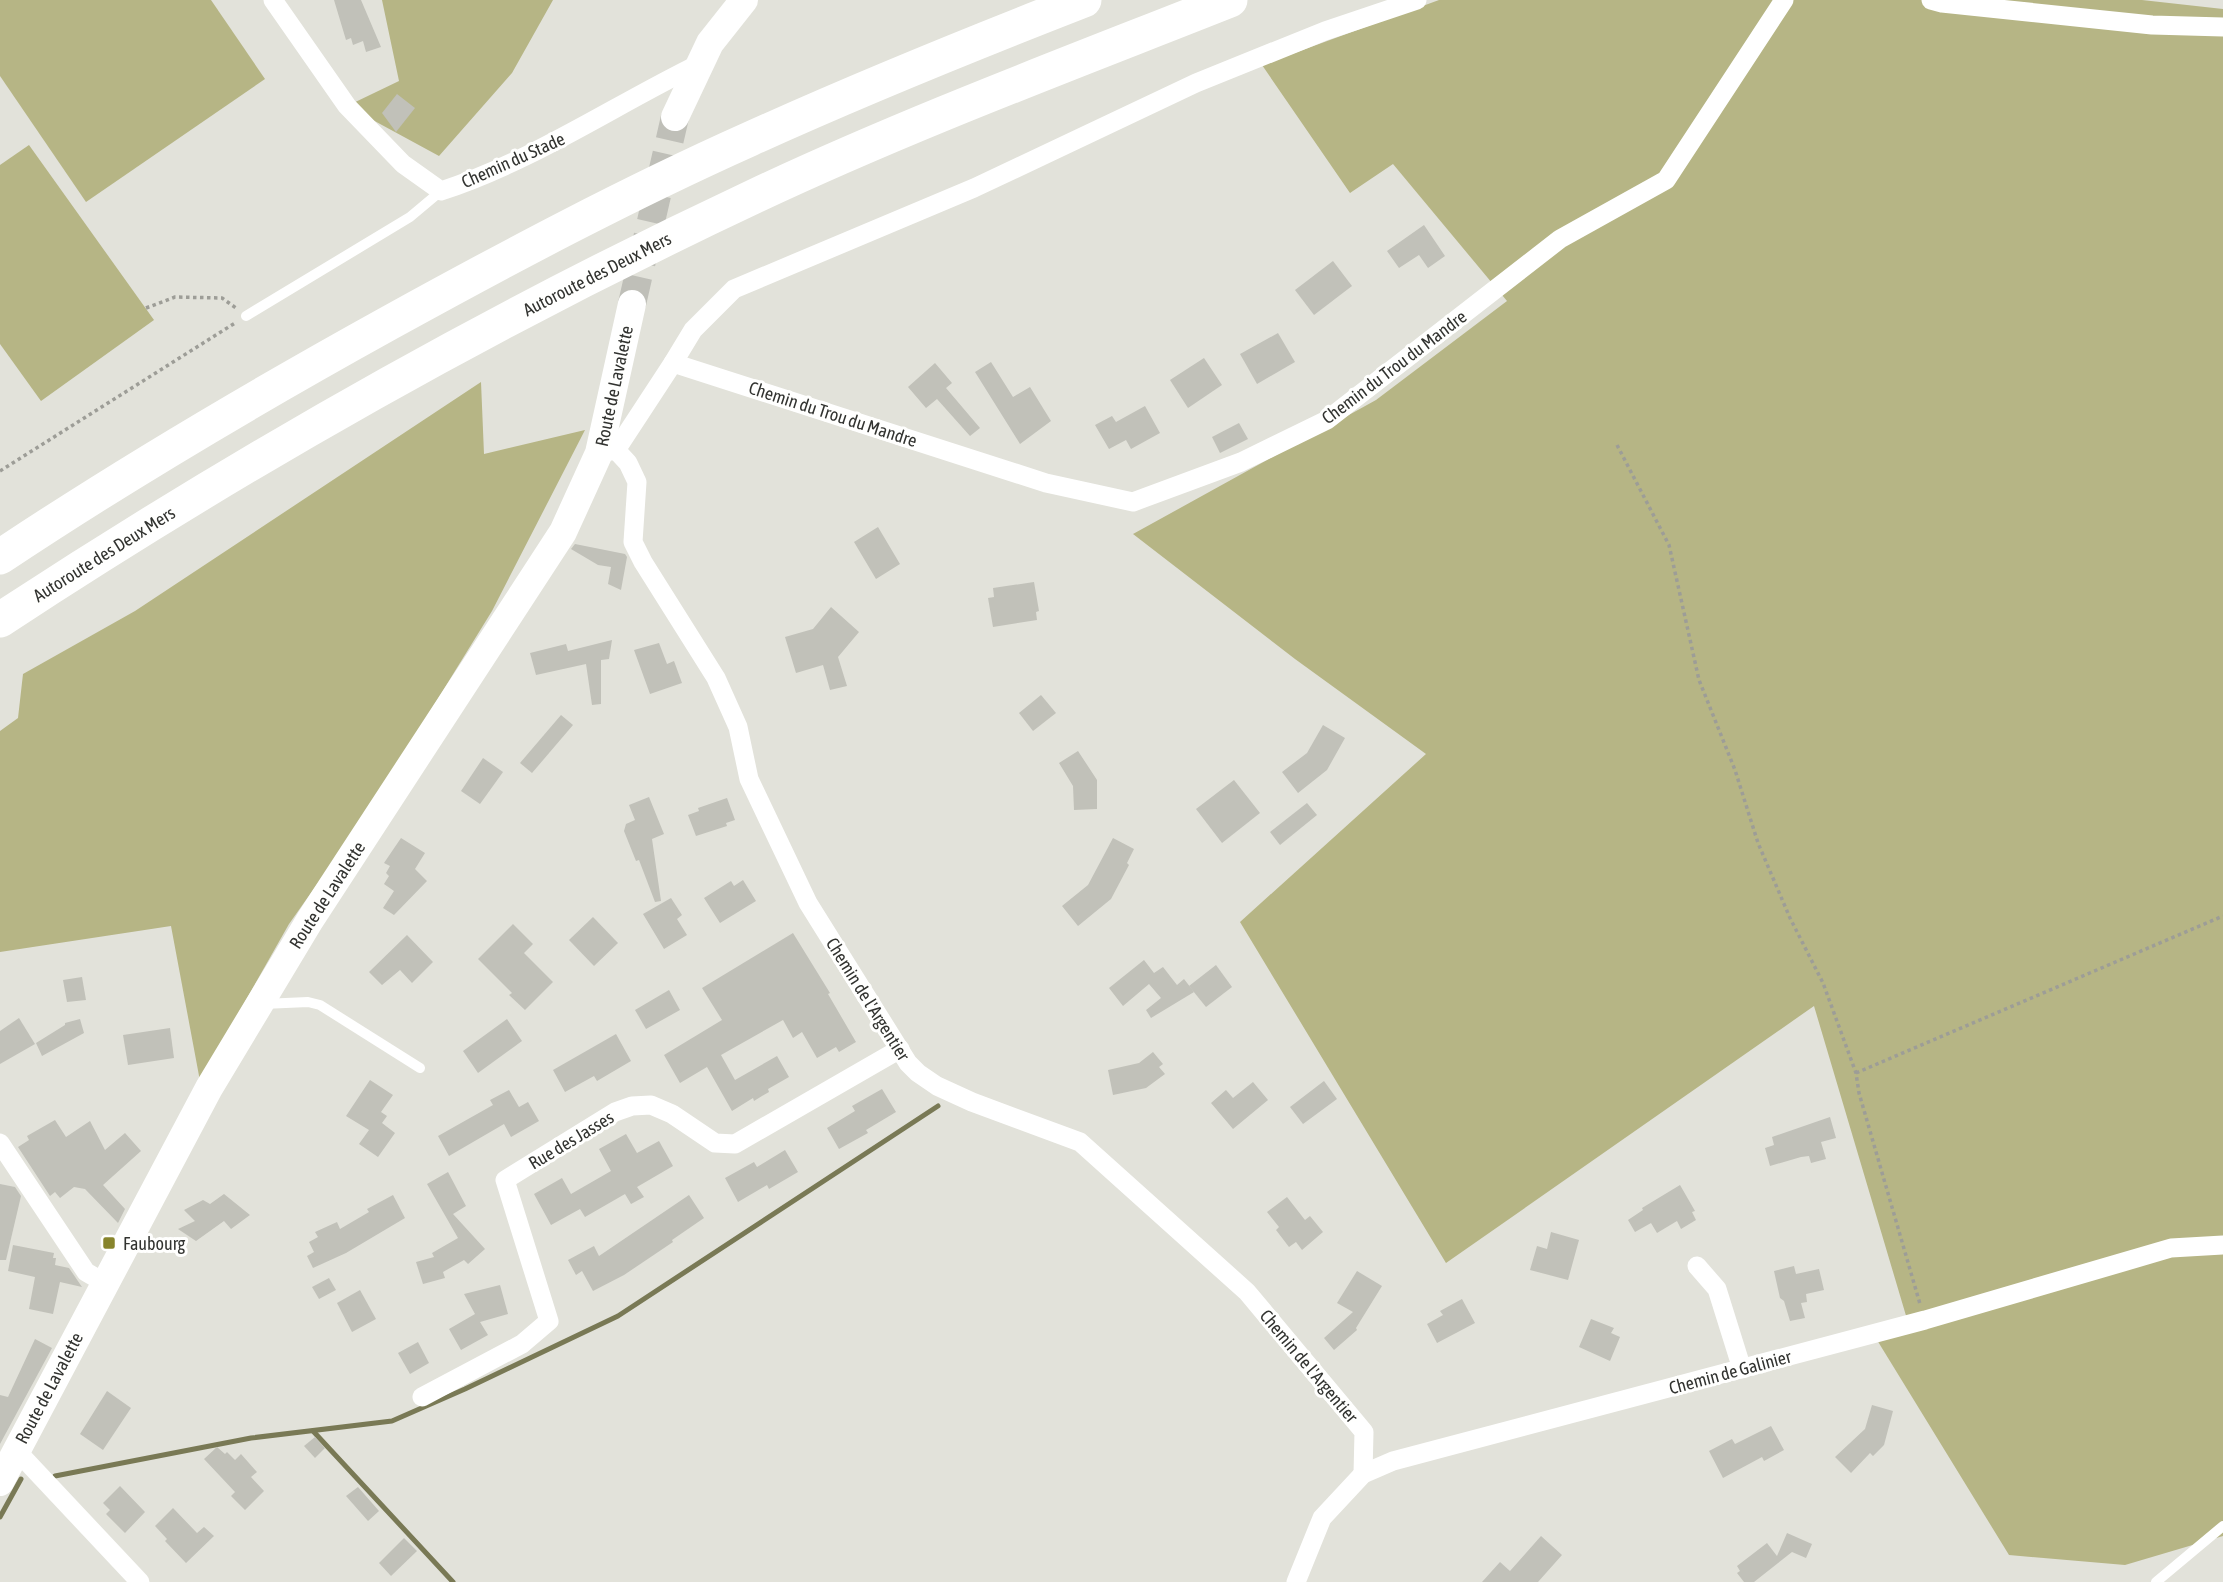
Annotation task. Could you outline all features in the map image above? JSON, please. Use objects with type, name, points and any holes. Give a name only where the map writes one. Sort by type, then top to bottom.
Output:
[{"type":"highway","points":[[0,557],[78,505],[278,384],[450,289],[600,211],[748,139],[965,46],[1084,0]]},
{"type":"highway","name":"Autoroute des Deux Mers","points":[[0,620],[106,551],[303,431],[470,338],[611,266],[758,195],[983,98],[1230,0]]},
{"type":"main road","points":[[675,117],[710,43],[744,0]]},
{"type":"main road","name":"Route de Lavalette","points":[[0,1482],[209,1088],[259,1003],[310,920],[563,532],[608,452],[632,304]]},
{"type":"street","name":"Chemin du Stade","points":[[272,0],[347,106],[403,164],[441,191],[476,179],[575,132],[655,85],[699,64]]},
{"type":"street","points":[[608,452],[674,363],[693,330],[734,289],[974,188],[1196,83],[1325,31],[1417,0]]},
{"type":"street","name":"Chemin du Trou du Mandre","points":[[674,363],[1046,483],[1133,502],[1241,461],[1327,420],[1560,239],[1666,180],[1784,0]]},
{"type":"street","points":[[1931,0],[2152,25],[2223,27]]},
{"type":"street","name":"Chemin de l'Argentier","points":[[608,452],[628,463],[637,482],[633,541],[643,562],[716,678],[738,727],[749,779],[808,903],[900,1049],[918,1073],[937,1086],[972,1102],[1080,1142],[1247,1293],[1364,1432],[1363,1474]]},
{"type":"street","name":"Rue des Jasses","points":[[422,1397],[522,1344],[549,1321],[505,1180],[615,1112],[632,1105],[650,1105],[672,1114],[715,1143],[735,1144],[900,1049]]},
{"type":"street","points":[[0,1143],[86,1272],[105,1283]]},
{"type":"street","name":"Chemin de Galinier","points":[[1296,1582],[1322,1518],[1363,1474],[1393,1461],[1925,1320],[2171,1248],[2223,1245]]},
{"type":"street","points":[[1697,1266],[1717,1289],[1742,1369]]},
{"type":"street","points":[[16,1450],[140,1582]]},
{"type":"lane","points":[[246,316],[410,217],[441,191]]},
{"type":"lane","points":[[259,1003],[269,1005],[308,1002],[320,1005],[420,1069]]},
{"type":"lane","points":[[2156,1582],[2223,1526]]},
{"type":"path","points":[[0,471],[246,316],[222,298],[176,297],[146,308]]},
{"type":"path","points":[[1617,445],[1669,545],[1699,680],[1735,770],[1758,843],[1790,918],[1823,983],[1856,1073],[1859,1093],[1925,1320]]},
{"type":"path","points":[[1856,1073],[2223,916]]},
{"type":"shaded area","points":[[0,0],[211,0],[265,79],[86,202],[0,76]]},
{"type":"shaded area","points":[[382,0],[553,0],[512,73],[439,156],[347,106],[399,81]]},
{"type":"shaded area","points":[[1439,0],[2142,0],[2223,9],[2223,1536],[2125,1565],[2009,1555],[1877,1340],[1907,1319],[1814,1006],[1446,1263],[1240,922],[1426,754],[1295,659],[1133,534],[1376,400],[1507,301],[1393,164],[1350,193],[1262,65]]},
{"type":"shaded area","points":[[29,145],[154,320],[41,401],[0,344],[0,165]]},
{"type":"shaded area","points":[[481,382],[484,454],[585,430],[492,611],[368,812],[289,924],[200,1081],[171,926],[0,952],[0,731],[18,718],[23,674],[135,611]]},
{"type":"building","points":[[334,0],[361,0],[381,47],[366,52],[363,41],[353,45],[351,38],[346,40]]},
{"type":"building","points":[[397,94],[415,108],[396,132],[382,113]]},
{"type":"building","points":[[1424,225],[1445,256],[1428,268],[1419,255],[1399,268],[1387,251]]},
{"type":"building","points":[[1333,261],[1352,286],[1314,315],[1295,290]]},
{"type":"building","points":[[1278,333],[1295,362],[1257,384],[1240,354]]},
{"type":"building","points":[[1204,358],[1222,385],[1188,408],[1170,380]]},
{"type":"building","points":[[991,362],[1013,397],[1030,387],[1051,421],[1020,444],[975,372]]},
{"type":"building","points":[[935,363],[952,383],[946,388],[980,428],[970,436],[937,399],[926,408],[908,387]]},
{"type":"building","points":[[1145,406],[1160,433],[1131,449],[1126,440],[1109,449],[1095,425],[1112,416],[1116,422]]},
{"type":"building","points":[[1239,423],[1248,439],[1220,453],[1212,437]]},
{"type":"building","points":[[878,527],[900,564],[876,579],[854,542]]},
{"type":"building","points":[[575,544],[625,554],[627,557],[621,590],[608,584],[611,567],[598,565],[571,549]]},
{"type":"building","points":[[1034,582],[1039,611],[1036,612],[1037,620],[993,627],[988,598],[994,597],[993,588]]},
{"type":"building","points":[[831,607],[859,632],[838,657],[847,686],[830,690],[823,665],[796,673],[785,637],[813,629]]},
{"type":"building","points":[[612,640],[609,659],[601,660],[601,704],[592,705],[586,664],[536,675],[530,653],[566,644],[568,651]]},
{"type":"building","points":[[659,643],[667,664],[674,661],[682,683],[650,694],[634,650]]},
{"type":"building","points":[[1041,695],[1056,713],[1033,731],[1019,713]]},
{"type":"building","points":[[561,715],[573,725],[532,773],[520,763]]},
{"type":"building","points":[[1323,725],[1345,738],[1327,770],[1298,793],[1282,772],[1307,753]]},
{"type":"building","points":[[1078,751],[1097,780],[1097,809],[1074,810],[1073,786],[1059,763]]},
{"type":"building","points":[[483,758],[503,772],[480,804],[461,791]]},
{"type":"building","points":[[1234,780],[1260,813],[1222,843],[1196,809]]},
{"type":"building","points":[[649,797],[664,834],[652,839],[661,901],[655,902],[639,860],[636,861],[624,831],[626,824],[635,820],[629,805]]},
{"type":"building","points":[[727,798],[735,820],[726,823],[727,826],[696,836],[688,815],[699,811],[698,808]]},
{"type":"building","points":[[1307,803],[1317,815],[1280,845],[1270,832]]},
{"type":"building","points":[[401,838],[425,853],[415,869],[427,881],[394,915],[383,908],[394,891],[384,884],[389,876],[386,873],[390,866],[384,863]]},
{"type":"building","points":[[1113,838],[1134,849],[1127,863],[1129,865],[1111,899],[1078,926],[1062,906],[1088,885]]},
{"type":"building","points":[[743,880],[756,901],[720,923],[704,898],[731,881],[734,886]]},
{"type":"building","points":[[671,898],[682,915],[677,919],[687,935],[664,949],[643,914]]},
{"type":"building","points":[[593,917],[618,943],[594,966],[569,940]]},
{"type":"building","points":[[513,924],[533,944],[524,953],[553,982],[525,1010],[478,959]]},
{"type":"building","points":[[793,933],[856,1042],[839,1052],[836,1047],[817,1058],[802,1032],[793,1038],[783,1020],[721,1055],[735,1080],[777,1056],[789,1077],[754,1101],[753,1098],[732,1111],[707,1067],[680,1083],[664,1055],[722,1020],[702,988]]},
{"type":"building","points":[[407,935],[433,962],[412,983],[400,970],[382,985],[369,972]]},
{"type":"building","points":[[1144,960],[1154,973],[1163,967],[1177,985],[1184,979],[1194,992],[1151,1018],[1146,1010],[1161,998],[1149,984],[1123,1006],[1109,988]]},
{"type":"building","points":[[1216,965],[1232,987],[1206,1007],[1189,986]]},
{"type":"building","points":[[82,977],[86,1000],[67,1002],[63,980]]},
{"type":"building","points":[[669,990],[680,1010],[646,1029],[635,1010]]},
{"type":"building","points":[[19,1018],[35,1044],[0,1064],[0,1031]]},
{"type":"building","points":[[80,1019],[84,1033],[42,1056],[36,1043],[65,1023]]},
{"type":"building","points":[[507,1019],[522,1041],[478,1073],[463,1051]]},
{"type":"building","points":[[170,1028],[174,1058],[128,1065],[123,1035]]},
{"type":"building","points":[[616,1034],[631,1061],[597,1081],[594,1076],[565,1092],[553,1070]]},
{"type":"building","points":[[1153,1052],[1163,1064],[1159,1067],[1165,1074],[1146,1088],[1113,1095],[1108,1070],[1139,1063]]},
{"type":"building","points":[[370,1080],[393,1095],[381,1112],[387,1116],[382,1123],[395,1133],[378,1157],[359,1144],[369,1130],[346,1116]]},
{"type":"building","points":[[1324,1081],[1337,1099],[1303,1124],[1290,1107]]},
{"type":"building","points":[[1253,1082],[1268,1100],[1233,1129],[1211,1103],[1226,1090],[1233,1098]]},
{"type":"building","points":[[882,1089],[896,1112],[866,1130],[868,1133],[839,1149],[827,1128],[855,1111],[852,1106]]},
{"type":"building","points":[[509,1090],[519,1107],[528,1102],[539,1121],[511,1137],[504,1124],[449,1156],[438,1136],[493,1105],[490,1100]]},
{"type":"building","points":[[1830,1117],[1836,1138],[1821,1142],[1826,1159],[1811,1163],[1809,1156],[1801,1157],[1770,1166],[1765,1148],[1774,1145],[1772,1137]]},
{"type":"building","points":[[55,1120],[66,1137],[90,1121],[105,1150],[125,1133],[141,1151],[103,1185],[125,1209],[118,1223],[85,1189],[74,1187],[60,1198],[55,1192],[50,1196],[18,1147],[29,1140],[27,1136]]},
{"type":"building","points":[[626,1134],[637,1153],[659,1141],[673,1166],[637,1187],[644,1197],[631,1204],[625,1194],[585,1217],[580,1209],[551,1225],[534,1194],[562,1178],[571,1194],[611,1171],[599,1149]]},
{"type":"building","points":[[785,1150],[798,1172],[769,1189],[767,1185],[738,1202],[725,1178],[754,1162],[757,1167]]},
{"type":"building","points":[[448,1172],[466,1206],[453,1214],[485,1249],[468,1264],[464,1260],[443,1272],[445,1278],[423,1284],[416,1262],[434,1257],[432,1253],[458,1238],[427,1184]]},
{"type":"building","points":[[0,1184],[15,1187],[21,1196],[6,1260],[0,1260]]},
{"type":"building","points":[[1680,1185],[1695,1211],[1692,1212],[1696,1220],[1681,1229],[1677,1221],[1657,1233],[1651,1223],[1635,1232],[1628,1220],[1643,1210],[1642,1208]]},
{"type":"building","points":[[224,1194],[250,1215],[231,1229],[224,1221],[196,1241],[178,1229],[195,1221],[184,1210],[203,1200],[210,1204]]},
{"type":"building","points":[[393,1195],[405,1218],[346,1253],[313,1268],[307,1256],[314,1252],[309,1242],[318,1237],[315,1232],[337,1222],[340,1229],[369,1212],[367,1209]]},
{"type":"building","points":[[689,1195],[704,1218],[672,1240],[673,1242],[624,1275],[593,1291],[582,1271],[576,1275],[568,1260],[594,1246],[599,1256]]},
{"type":"building","points":[[1287,1197],[1305,1220],[1310,1216],[1323,1232],[1302,1250],[1296,1242],[1289,1247],[1276,1230],[1279,1227],[1267,1212]]},
{"type":"building","points":[[1551,1232],[1579,1240],[1568,1280],[1530,1270],[1537,1246],[1547,1249]]},
{"type":"building","points":[[13,1245],[54,1253],[55,1265],[69,1268],[82,1287],[60,1282],[53,1314],[29,1309],[35,1277],[8,1271]]},
{"type":"building","points":[[1794,1266],[1796,1274],[1819,1269],[1824,1290],[1806,1294],[1807,1302],[1801,1303],[1805,1318],[1790,1321],[1784,1301],[1780,1298],[1774,1271]]},
{"type":"building","points":[[1357,1271],[1382,1286],[1357,1330],[1334,1350],[1324,1338],[1353,1312],[1337,1303]]},
{"type":"building","points":[[329,1278],[336,1290],[319,1299],[312,1287]]},
{"type":"building","points":[[500,1285],[508,1314],[480,1322],[488,1335],[461,1350],[449,1329],[475,1314],[464,1294]]},
{"type":"building","points":[[360,1290],[376,1319],[352,1332],[337,1303]]},
{"type":"building","points":[[1462,1299],[1475,1323],[1437,1343],[1427,1324],[1443,1315],[1440,1311]]},
{"type":"building","points":[[1591,1319],[1614,1328],[1611,1333],[1620,1337],[1610,1361],[1579,1347]]},
{"type":"building","points":[[35,1339],[52,1348],[0,1444],[0,1395],[8,1397]]},
{"type":"building","points":[[418,1342],[429,1363],[410,1374],[398,1353]]},
{"type":"building","points":[[107,1391],[131,1408],[103,1450],[80,1434]]},
{"type":"building","points":[[1872,1405],[1893,1411],[1884,1445],[1873,1456],[1870,1453],[1851,1473],[1835,1457],[1865,1429]]},
{"type":"building","points":[[1771,1426],[1784,1450],[1764,1461],[1762,1457],[1723,1478],[1709,1451],[1732,1439],[1735,1444]]},
{"type":"building","points":[[315,1437],[325,1448],[315,1458],[304,1446]]},
{"type":"building","points":[[217,1447],[235,1460],[241,1454],[257,1472],[251,1477],[264,1491],[245,1510],[231,1496],[235,1492],[204,1459]]},
{"type":"building","points":[[120,1486],[145,1512],[125,1533],[106,1514],[110,1510],[103,1503]]},
{"type":"building","points":[[358,1487],[379,1511],[368,1521],[346,1496]]},
{"type":"building","points":[[173,1508],[197,1533],[204,1527],[214,1536],[186,1563],[155,1526]]},
{"type":"building","points":[[1787,1533],[1812,1544],[1806,1558],[1792,1552],[1754,1582],[1744,1582],[1737,1573],[1740,1571],[1737,1566],[1767,1543],[1777,1556]]},
{"type":"building","points":[[1541,1536],[1562,1555],[1538,1582],[1482,1582],[1500,1562],[1510,1571]]},
{"type":"building","points":[[404,1538],[417,1551],[391,1576],[379,1563]]},
{"type":"waterway","points":[[55,1476],[251,1438],[392,1421],[618,1316],[938,1106]]},
{"type":"waterway","points":[[313,1431],[453,1582]]},
{"type":"waterway","points":[[0,1517],[21,1479]]},
{"type":"tunnel","points":[[632,304],[675,117]]},
{"type":"place","name":"Faubourg","points":[[109,1243]]}]
